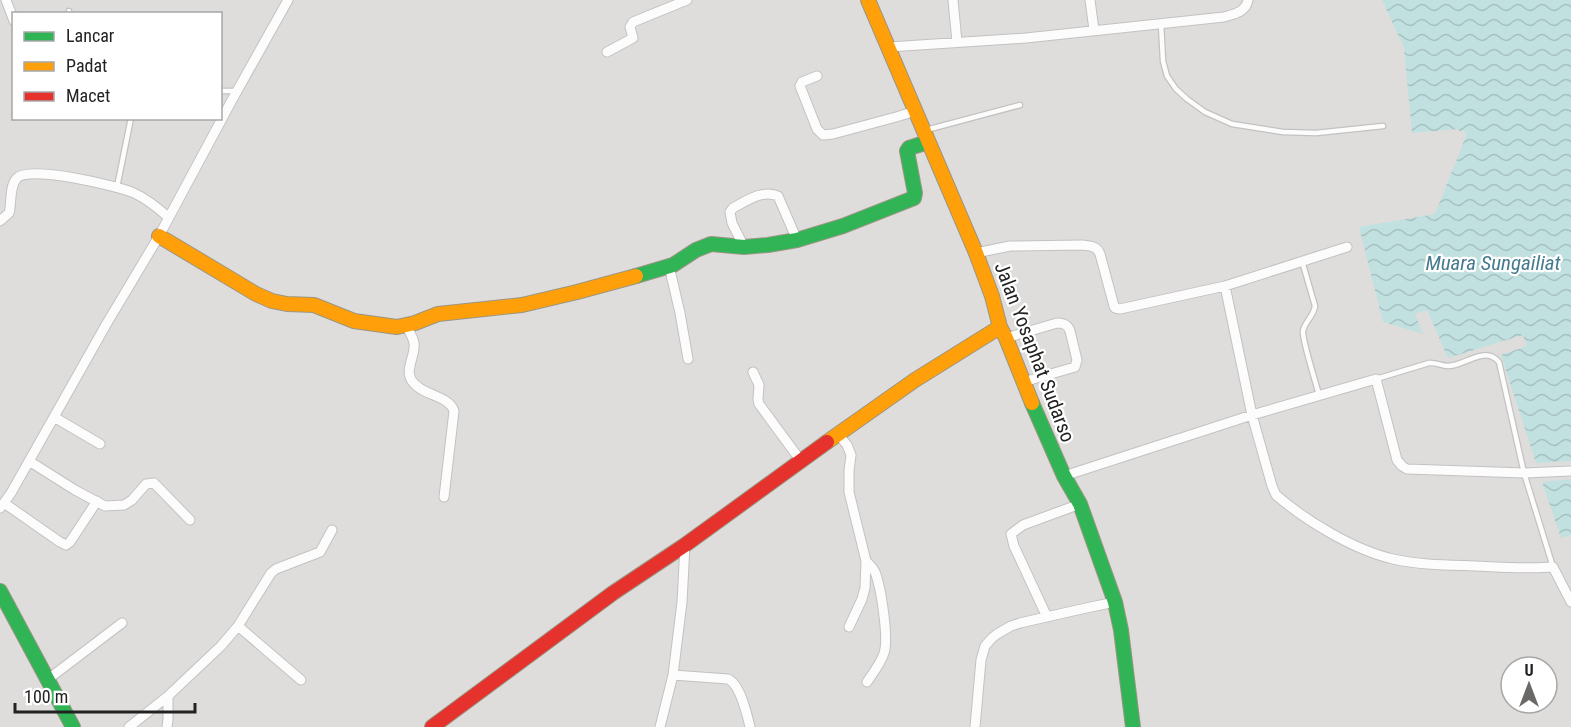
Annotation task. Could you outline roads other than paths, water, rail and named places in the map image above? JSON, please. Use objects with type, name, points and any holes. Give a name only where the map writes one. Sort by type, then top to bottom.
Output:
[{"type":"street","points":[[6,0],[12,16]]},
{"type":"street","points":[[222,119],[288,0]]},
{"type":"street","points":[[607,52],[633,38],[630,27],[633,22],[687,0]]},
{"type":"street","name":"Jalan Yosaphat Sudarso","points":[[868,0],[889,47],[911,112],[926,136],[976,253],[1003,333],[1023,382],[1064,476],[1080,504],[1115,602],[1121,630],[1133,727]]},
{"type":"street","points":[[953,0],[957,42]]},
{"type":"street","points":[[1090,0],[1094,30]]},
{"type":"street","points":[[889,47],[1026,38],[1232,15],[1245,8],[1248,0]]},
{"type":"street","points":[[817,76],[802,82],[800,86],[821,134],[830,134],[911,112]]},
{"type":"street","points":[[97,501],[66,545],[2,506],[159,236],[221,120]]},
{"type":"street","points":[[159,236],[256,294],[272,301],[314,305],[354,321],[397,327],[406,326],[438,314],[522,305],[577,292],[669,266],[711,244],[744,247],[768,245],[797,240],[843,226],[914,198],[907,151],[926,136]]},
{"type":"street","points":[[0,221],[9,213],[15,181],[25,174],[60,176],[117,187],[149,201],[168,217]]},
{"type":"street","points":[[744,247],[732,223],[730,212],[733,208],[765,194],[778,196],[797,240]]},
{"type":"street","points":[[976,253],[1010,246],[1082,245],[1093,247],[1099,250],[1114,306],[1118,309],[1225,286],[1347,247]]},
{"type":"street","points":[[669,266],[688,359]]},
{"type":"street","points":[[1225,286],[1252,415],[1276,495],[1332,534],[1391,558],[1425,564],[1528,569],[1553,567],[1571,602]]},
{"type":"street","points":[[432,727],[613,593],[685,545],[915,380],[1003,333],[1057,323],[1069,327],[1077,360],[1075,367],[1023,382]]},
{"type":"street","points":[[406,326],[414,345],[409,371],[410,378],[426,393],[450,404],[454,411],[444,497]]},
{"type":"street","points":[[753,372],[759,386],[759,404],[801,461]]},
{"type":"street","points":[[1064,476],[1252,415],[1376,379],[1397,460],[1402,466],[1412,470],[1524,473],[1571,471]]},
{"type":"street","points":[[54,417],[100,444]]},
{"type":"street","points":[[838,434],[847,445],[851,455],[849,492],[866,561],[865,588],[849,627]]},
{"type":"street","points":[[29,461],[105,506],[124,505],[132,500],[146,484],[155,483],[190,520]]},
{"type":"street","points":[[1047,617],[1014,546],[1011,534],[1023,525],[1080,504]]},
{"type":"street","points":[[129,727],[168,696],[221,646],[238,626],[271,573],[320,552],[332,530]]},
{"type":"street","points":[[660,727],[673,675],[682,602],[685,545]]},
{"type":"street","points":[[866,561],[874,570],[877,579],[884,615],[886,642],[884,655],[867,682]]},
{"type":"street","points":[[0,591],[73,727]]},
{"type":"street","points":[[975,727],[981,660],[986,644],[992,638],[1011,626],[1115,602]]},
{"type":"street","points":[[47,680],[122,623]]},
{"type":"street","points":[[238,626],[301,680]]},
{"type":"street","points":[[673,675],[733,681],[750,727]]},
{"type":"street","points":[[167,727],[168,696]]},
{"type":"street","points":[[1122,727],[1133,727]]},
{"type":"lane","points":[[1161,24],[1163,61],[1167,76],[1176,89],[1205,112],[1232,124],[1284,132],[1316,133],[1383,126]]},
{"type":"lane","points":[[222,91],[238,91]]},
{"type":"lane","points":[[926,136],[1020,105]]},
{"type":"lane","points":[[117,187],[130,120]]},
{"type":"lane","points":[[1302,261],[1314,306],[1314,312],[1303,334],[1319,396]]},
{"type":"lane","points":[[1376,379],[1429,363],[1450,366],[1480,356],[1492,356],[1499,362],[1524,473],[1553,567]]},
{"type":"water","name":"Muara Sungailiat","points":[[1382,0],[1571,0],[1571,461],[1536,463],[1501,355],[1527,346],[1523,335],[1448,358],[1427,310],[1415,314],[1423,334],[1383,322],[1359,227],[1435,214],[1466,136],[1465,131],[1459,131],[1459,129],[1412,133],[1404,48]]},
{"type":"water","points":[[1571,479],[1571,535],[1561,538],[1542,482]]}]
